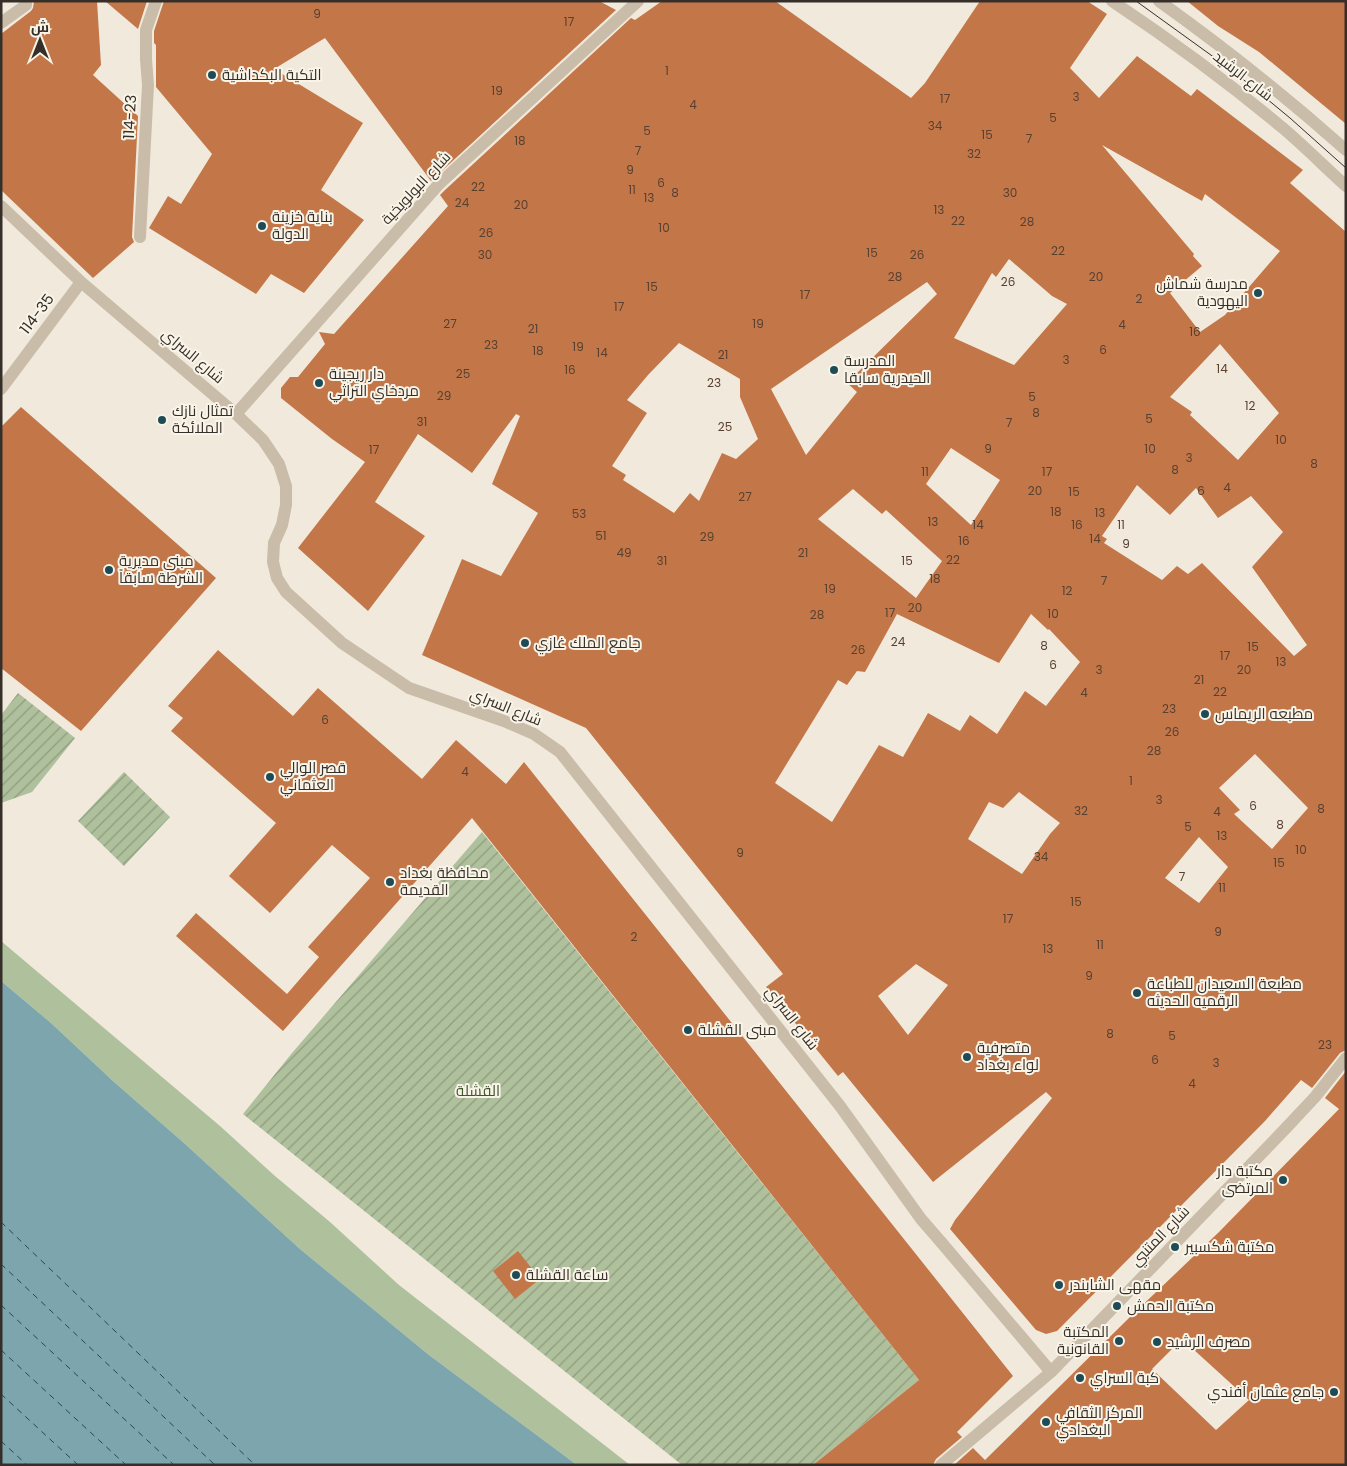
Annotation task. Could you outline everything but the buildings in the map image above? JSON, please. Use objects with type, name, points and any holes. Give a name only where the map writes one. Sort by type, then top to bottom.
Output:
[{"type":"street","points":[[1,23],[26,5],[26,1]]},
{"type":"street","name":"114-23","points":[[140,237],[148,85],[146,30],[156,1]]},
{"type":"street","name":"شارع البولويخية","points":[[236,414],[433,189],[638,1]]},
{"type":"street","name":"شارع الرشيد","points":[[1112,1],[1168,39],[1224,81],[1284,130],[1346,186]]},
{"type":"street","name":"شارع الرشيد","points":[[1159,1],[1233,54],[1299,108],[1346,150]]},
{"type":"street","name":"شارع السراي","points":[[1,206],[81,282],[236,414],[263,440],[279,464],[286,486],[286,505],[282,525],[274,543],[273,562],[277,578],[286,592],[342,643],[409,688],[534,734],[560,752],[840,1106],[922,1219],[1051,1372]]},
{"type":"street","name":"114-35","points":[[1,389],[81,282]]},
{"type":"street","name":"شارع المتنبي","points":[[941,1465],[1051,1372],[1286,1128],[1346,1058]]},
{"type":"green space","points":[[18,693],[75,738],[32,792],[1,803],[1,715]]},
{"type":"green space","points":[[124,772],[170,817],[124,866],[78,821]]},
{"type":"green space","name":"القشلة","points":[[482,832],[919,1380],[813,1465],[682,1465],[243,1114],[292,1053]]},
{"type":"green space","points":[[1,941],[220,1126],[399,1285],[630,1465],[577,1465],[429,1355],[300,1249],[51,1023],[1,981]]},
{"type":"water","points":[[1,981],[51,1023],[300,1249],[429,1355],[577,1465],[1,1465]]},
{"type":"ferry route","points":[[1,1222],[255,1465]]},
{"type":"ferry route","points":[[1,1264],[215,1465]]},
{"type":"ferry route","points":[[1,1305],[174,1465]]},
{"type":"ferry route","points":[[1,1350],[126,1465]]},
{"type":"ferry route","points":[[1,1394],[78,1465]]},
{"type":"ferry route","points":[[1,1441],[27,1465]]},
{"type":"tram line","points":[[1136,1],[1233,71],[1346,168]]},
{"type":"place","name":"التكية البكداشية","points":[[212,75]]},
{"type":"place","name":"بناية خزينة الدولة","points":[[262,226]]},
{"type":"place","name":"مدرسة شماش اليهودية","points":[[1258,293]]},
{"type":"place","name":"المدرسة الحيدرية سابقا","points":[[834,370]]},
{"type":"place","name":"دار ريجينة مردخاي التراثي","points":[[319,383]]},
{"type":"place","name":"تمثال نازك الملائكة","points":[[162,420]]},
{"type":"place","name":"مبنى مديرية الشرطة سابقاً","points":[[109,570]]},
{"type":"place","name":"جامع الملك غازي","points":[[525,643]]},
{"type":"place","name":"مطبعه الريماس","points":[[1205,714]]},
{"type":"place","name":"قصر الوالي العثماني","points":[[270,777]]},
{"type":"place","name":"محافظة بغداد القديمة","points":[[390,882]]},
{"type":"place","name":"مطبعة السعيدان للطباعة الرقميه الحديثه","points":[[1137,993]]},
{"type":"place","name":"مبنى القشلة","points":[[688,1030]]},
{"type":"place","name":"متصرفية لواء بغداد","points":[[967,1057]]},
{"type":"place","name":"مكتبة دار المرتضى","points":[[1283,1180]]},
{"type":"place","name":"مكتبة شكسبير","points":[[1175,1247]]},
{"type":"place","name":"ساعة القشلة","points":[[516,1275]]},
{"type":"place","name":"مقهى الشابندر","points":[[1059,1285]]},
{"type":"place","name":"مكتبة الحمش","points":[[1117,1306]]},
{"type":"place","name":"المكتبة القانونية","points":[[1119,1341]]},
{"type":"place","name":"مصرف الرشيد","points":[[1157,1342]]},
{"type":"place","name":"كبة السراي","points":[[1080,1378]]},
{"type":"place","name":"جامع عثمان أفندي","points":[[1334,1392]]},
{"type":"place","name":"المركز الثقافي البغدادي","points":[[1046,1422]]}]
